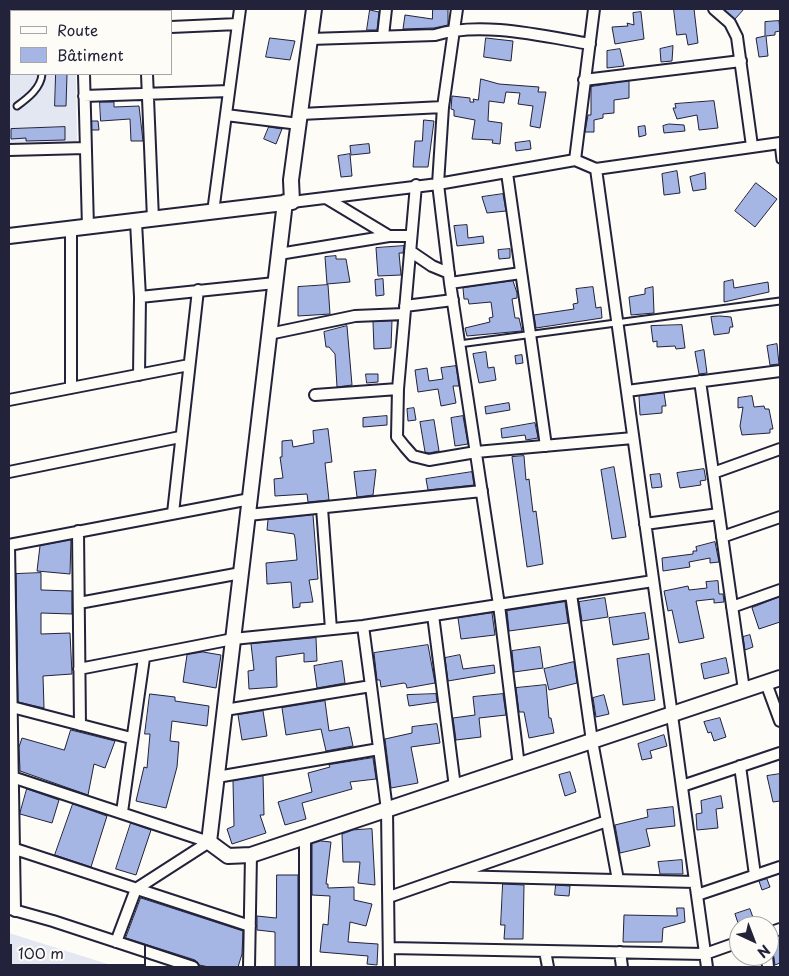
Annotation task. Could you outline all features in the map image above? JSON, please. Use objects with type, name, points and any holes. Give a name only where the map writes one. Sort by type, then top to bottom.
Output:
[{"type":"street","points":[[213,212],[240,9]]},
{"type":"street","points":[[209,842],[275,283],[300,119],[314,9]]},
{"type":"street","points":[[383,36],[386,9]]},
{"type":"street","points":[[457,9],[443,107],[438,184],[453,300],[499,605],[519,766]]},
{"type":"street","points":[[575,160],[594,9]]},
{"type":"street","points":[[714,9],[735,31],[741,61],[752,146]]},
{"type":"street","points":[[172,27],[238,24]]},
{"type":"street","points":[[310,39],[435,35],[454,29],[525,33],[590,44]]},
{"type":"street","points":[[584,80],[741,61]]},
{"type":"street","points":[[84,75],[88,228]]},
{"type":"street","points":[[147,75],[153,219]]},
{"type":"street","points":[[84,96],[229,91]]},
{"type":"street","points":[[226,115],[300,119],[443,107]]},
{"type":"street","points":[[9,236],[136,222],[416,185],[438,184],[575,160],[596,169],[779,143]]},
{"type":"street","points":[[9,150],[85,148]]},
{"type":"street","points":[[596,169],[707,967]]},
{"type":"street","points":[[506,173],[546,446]]},
{"type":"street","points":[[416,185],[398,389],[397,437],[413,456],[429,460],[476,452],[633,438]]},
{"type":"street","points":[[326,198],[389,236]]},
{"type":"street","points":[[136,222],[140,297],[139,375]]},
{"type":"street","points":[[71,229],[71,388]]},
{"type":"street","points":[[279,254],[389,236],[411,236]]},
{"type":"street","points":[[410,251],[450,278],[521,273]]},
{"type":"street","points":[[140,297],[275,283]]},
{"type":"street","points":[[173,513],[180,437],[198,290]]},
{"type":"street","points":[[269,334],[355,316],[404,310],[453,300]]},
{"type":"street","points":[[9,400],[189,365]]},
{"type":"street","points":[[626,391],[780,371]]},
{"type":"street","points":[[700,382],[744,690]]},
{"type":"street","points":[[315,395],[398,389]]},
{"type":"street","points":[[9,472],[180,437]]},
{"type":"street","points":[[713,473],[780,449]]},
{"type":"street","points":[[248,515],[482,491]]},
{"type":"street","points":[[193,967],[12,910],[12,707],[9,545],[250,498]]},
{"type":"street","points":[[322,508],[331,629]]},
{"type":"street","points":[[645,524],[719,514]]},
{"type":"street","points":[[722,537],[780,517]]},
{"type":"street","points":[[78,531],[80,725]]},
{"type":"street","points":[[79,603],[241,573]]},
{"type":"street","points":[[79,669],[144,658],[233,639],[363,626],[653,581]]},
{"type":"street","points":[[732,607],[780,590]]},
{"type":"street","points":[[571,594],[592,741],[618,880]]},
{"type":"street","points":[[432,615],[455,787]]},
{"type":"street","points":[[363,626],[388,810],[390,967]]},
{"type":"street","points":[[122,812],[131,738],[144,658]]},
{"type":"street","points":[[11,777],[209,842],[228,856],[251,855],[780,678]]},
{"type":"street","points":[[766,683],[780,721]]},
{"type":"street","points":[[225,710],[371,686]]},
{"type":"street","points":[[12,707],[131,738]]},
{"type":"street","points":[[217,777],[379,748]]},
{"type":"street","points":[[682,786],[780,752]]},
{"type":"street","points":[[740,766],[754,875]]},
{"type":"street","points":[[389,897],[607,821]]},
{"type":"street","points":[[305,837],[305,967]]},
{"type":"street","points":[[116,942],[136,889],[209,842]]},
{"type":"street","points":[[12,848],[250,926]]},
{"type":"street","points":[[249,967],[251,855]]},
{"type":"street","points":[[697,895],[780,867]]},
{"type":"street","points":[[452,876],[695,882]]},
{"type":"street","points":[[389,948],[705,954],[729,946]]},
{"type":"street","points":[[545,951],[548,967]]},
{"type":"street","points":[[620,952],[622,967]]},
{"type":"lane","points":[[17,106],[30,97],[41,80],[42,75]]},
{"type":"lane","points":[[779,143],[780,160]]},
{"type":"lane","points":[[460,344],[780,301]]},
{"type":"shaded area","points":[[10,37],[10,75],[76,75],[77,141],[9,143]]},
{"type":"shaded area","points":[[9,933],[114,966],[9,967]]},
{"type":"building","points":[[433,9],[448,9],[448,25],[434,28],[403,29],[405,15],[432,19]]},
{"type":"building","points":[[674,9],[694,9],[698,43],[688,45],[686,34],[677,35]]},
{"type":"building","points":[[724,9],[744,9],[735,19]]},
{"type":"building","points":[[370,10],[379,12],[377,30],[367,30]]},
{"type":"building","points":[[641,12],[644,39],[615,44],[612,27],[628,26],[627,23],[634,25],[633,13]]},
{"type":"building","points":[[779,21],[780,31],[775,32],[775,35],[766,36],[768,56],[759,57],[756,38],[765,36],[765,22]]},
{"type":"building","points":[[270,38],[295,41],[290,60],[266,57]]},
{"type":"building","points":[[486,38],[513,41],[511,61],[484,57]]},
{"type":"building","points":[[673,46],[672,61],[661,62],[660,49]]},
{"type":"building","points":[[620,49],[624,66],[607,68],[607,51]]},
{"type":"building","points":[[56,75],[67,75],[66,106],[55,106]]},
{"type":"building","points":[[481,79],[499,84],[539,87],[538,92],[546,92],[540,128],[530,126],[533,106],[518,104],[520,93],[506,92],[504,103],[489,101],[488,121],[502,123],[500,144],[492,143],[493,140],[472,139],[475,120],[454,116],[454,110],[451,109],[452,96],[470,98],[470,102],[474,102],[473,99],[478,100]]},
{"type":"building","points":[[629,81],[629,98],[614,100],[614,113],[603,114],[603,118],[594,120],[594,132],[585,132],[588,115],[591,115],[591,87]]},
{"type":"building","points":[[714,101],[718,128],[699,130],[697,115],[677,119],[673,108],[676,108],[675,104]]},
{"type":"building","points":[[100,102],[114,102],[114,107],[139,106],[143,141],[131,141],[130,119],[101,121]]},
{"type":"building","points":[[424,120],[434,121],[428,167],[413,167],[415,141],[422,141]]},
{"type":"building","points":[[92,121],[98,121],[99,130],[92,130]]},
{"type":"building","points":[[669,124],[684,125],[685,131],[664,133],[663,126]]},
{"type":"building","points":[[645,126],[646,135],[639,137],[638,127]]},
{"type":"building","points":[[65,127],[65,140],[26,141],[26,138],[11,139],[11,129]]},
{"type":"building","points":[[269,127],[282,129],[276,144],[264,139]]},
{"type":"building","points":[[530,141],[531,149],[516,151],[515,143]]},
{"type":"building","points":[[369,144],[370,153],[351,155],[350,146]]},
{"type":"building","points":[[350,154],[352,176],[341,177],[338,156]]},
{"type":"building","points":[[677,171],[680,193],[664,195],[662,174]]},
{"type":"building","points":[[705,173],[706,189],[693,191],[690,177]]},
{"type":"building","points":[[756,183],[777,199],[755,227],[735,211]]},
{"type":"building","points":[[503,194],[506,211],[487,213],[482,197]]},
{"type":"building","points":[[467,225],[468,238],[483,236],[484,243],[457,246],[454,226]]},
{"type":"building","points":[[404,246],[403,253],[399,253],[401,275],[378,276],[376,248]]},
{"type":"building","points":[[510,249],[510,258],[499,259],[498,250]]},
{"type":"building","points":[[336,256],[336,259],[346,259],[350,282],[327,284],[325,257]]},
{"type":"building","points":[[383,279],[384,295],[376,296],[375,280]]},
{"type":"building","points":[[733,280],[734,288],[768,282],[769,292],[724,302],[724,282]]},
{"type":"building","points":[[513,281],[517,293],[517,298],[512,299],[515,318],[519,318],[522,331],[467,336],[465,328],[490,322],[489,318],[493,317],[491,302],[469,304],[468,299],[464,299],[463,288]]},
{"type":"building","points":[[328,285],[330,314],[298,316],[298,287]]},
{"type":"building","points":[[593,287],[596,308],[601,307],[602,318],[536,328],[534,315],[574,309],[573,304],[578,303],[576,289]]},
{"type":"building","points":[[653,287],[654,313],[631,315],[629,297],[645,294],[645,289]]},
{"type":"building","points":[[711,317],[731,317],[733,327],[730,327],[729,333],[714,335]]},
{"type":"building","points":[[392,321],[391,348],[374,349],[373,322]]},
{"type":"building","points":[[682,325],[685,348],[676,349],[675,346],[657,347],[657,341],[653,342],[651,326]]},
{"type":"building","points":[[347,326],[352,385],[337,387],[335,354],[329,347],[326,347],[324,332]]},
{"type":"building","points":[[777,344],[779,364],[770,365],[767,346]]},
{"type":"building","points":[[704,350],[707,373],[699,374],[695,352]]},
{"type":"building","points":[[486,352],[488,368],[494,367],[496,380],[479,383],[473,354]]},
{"type":"building","points":[[522,355],[523,363],[516,364],[515,356]]},
{"type":"building","points":[[456,366],[459,386],[453,386],[456,403],[441,406],[438,389],[418,392],[415,370],[427,368],[429,381],[443,379],[441,368]]},
{"type":"building","points":[[366,374],[378,374],[378,382],[367,383]]},
{"type":"building","points":[[664,393],[666,406],[662,406],[662,413],[640,415],[639,396]]},
{"type":"building","points":[[752,396],[754,407],[764,406],[765,409],[769,409],[773,429],[770,429],[770,433],[742,435],[740,426],[743,407],[738,408],[738,398]]},
{"type":"building","points":[[509,403],[510,410],[486,414],[485,407]]},
{"type":"building","points":[[414,408],[416,420],[408,421],[407,409]]},
{"type":"building","points":[[387,416],[387,425],[363,427],[363,418]]},
{"type":"building","points":[[463,416],[468,444],[455,446],[451,418]]},
{"type":"building","points":[[434,420],[439,451],[429,453],[425,452],[420,422]]},
{"type":"building","points":[[535,423],[538,438],[526,440],[525,435],[502,438],[501,429]]},
{"type":"building","points":[[328,429],[332,462],[325,463],[329,500],[308,502],[307,494],[275,496],[274,479],[283,478],[280,457],[282,457],[282,441],[292,440],[293,447],[314,443],[313,431]]},
{"type":"building","points":[[524,456],[526,480],[529,479],[533,512],[536,511],[543,564],[527,567],[512,457]]},
{"type":"building","points":[[614,467],[626,537],[612,539],[601,470]]},
{"type":"building","points":[[704,469],[706,480],[700,481],[701,485],[680,488],[677,473]]},
{"type":"building","points":[[376,470],[373,495],[357,497],[354,472]]},
{"type":"building","points":[[472,472],[474,485],[428,490],[426,479]]},
{"type":"building","points":[[660,474],[662,487],[652,488],[650,475]]},
{"type":"building","points":[[313,515],[318,579],[309,580],[313,602],[300,603],[300,607],[293,608],[291,582],[267,584],[266,563],[297,560],[294,534],[267,530],[268,520]]},
{"type":"building","points":[[71,540],[70,574],[37,571],[40,546]]},
{"type":"building","points":[[715,542],[719,562],[710,563],[710,558],[689,562],[690,567],[663,571],[662,558],[693,554],[693,551],[697,551],[696,547]]},
{"type":"building","points":[[41,573],[41,590],[72,591],[72,614],[41,613],[41,634],[70,633],[72,674],[43,676],[44,708],[18,702],[16,574]]},
{"type":"building","points":[[718,581],[719,594],[723,594],[724,602],[714,603],[714,599],[696,601],[704,638],[679,643],[672,610],[668,611],[664,591],[688,586],[689,590],[707,588],[706,582]]},
{"type":"building","points":[[780,597],[780,622],[759,629],[752,608]]},
{"type":"building","points":[[605,598],[608,617],[582,621],[579,602]]},
{"type":"building","points":[[565,602],[568,623],[509,631],[507,611]]},
{"type":"building","points":[[492,613],[495,635],[461,639],[458,618]]},
{"type":"building","points":[[645,613],[649,639],[613,645],[609,618]]},
{"type":"building","points":[[750,635],[753,647],[745,650],[743,637]]},
{"type":"building","points":[[316,638],[317,661],[304,662],[304,653],[276,657],[277,687],[249,689],[248,671],[254,670],[251,644]]},
{"type":"building","points":[[428,645],[435,683],[407,688],[404,683],[381,687],[380,680],[377,680],[374,653]]},
{"type":"building","points":[[540,647],[543,668],[514,672],[512,651]]},
{"type":"building","points":[[203,652],[221,655],[216,688],[183,682],[187,655]]},
{"type":"building","points":[[649,654],[655,700],[623,705],[617,659]]},
{"type":"building","points":[[460,655],[463,669],[494,665],[495,673],[448,681],[445,658]]},
{"type":"building","points":[[726,658],[729,673],[704,679],[701,664]]},
{"type":"building","points":[[342,661],[345,683],[317,688],[314,666]]},
{"type":"building","points":[[574,662],[577,683],[549,690],[544,669]]},
{"type":"building","points":[[546,685],[549,718],[551,718],[554,733],[529,738],[524,712],[519,712],[516,688]]},
{"type":"building","points":[[150,694],[175,697],[175,701],[209,706],[207,726],[172,721],[170,741],[179,742],[177,767],[166,808],[136,801],[144,767],[147,768],[150,734],[145,734]]},
{"type":"building","points":[[436,694],[437,702],[409,706],[407,695]]},
{"type":"building","points":[[503,694],[506,715],[479,718],[481,737],[456,740],[453,718],[475,715],[473,697]]},
{"type":"building","points":[[604,695],[609,714],[596,717],[593,698]]},
{"type":"building","points":[[325,701],[329,731],[349,727],[353,746],[326,751],[321,729],[286,735],[282,708]]},
{"type":"building","points":[[263,711],[267,736],[242,740],[238,715]]},
{"type":"building","points":[[720,718],[726,737],[714,741],[711,732],[708,733],[704,722]]},
{"type":"building","points":[[437,724],[440,743],[411,747],[418,783],[391,788],[385,739],[412,733],[412,727]]},
{"type":"building","points":[[71,730],[115,741],[105,768],[94,764],[88,795],[20,771],[19,747],[22,738],[64,750]]},
{"type":"building","points":[[664,735],[667,746],[650,751],[652,758],[642,760],[638,744]]},
{"type":"building","points":[[373,758],[376,779],[350,782],[352,789],[302,803],[306,819],[285,825],[278,802],[312,792],[308,773],[330,767],[329,765]]},
{"type":"building","points":[[570,772],[576,792],[565,796],[559,775]]},
{"type":"building","points":[[780,774],[780,801],[773,802],[767,776]]},
{"type":"building","points":[[263,776],[264,815],[260,815],[266,833],[232,844],[227,829],[234,826],[233,781]]},
{"type":"building","points":[[27,789],[59,800],[52,823],[20,814]]},
{"type":"building","points":[[721,796],[723,808],[716,809],[718,828],[697,830],[696,814],[702,813],[701,801]]},
{"type":"building","points":[[73,804],[107,816],[91,867],[55,855]]},
{"type":"building","points":[[673,807],[675,826],[646,829],[650,846],[620,853],[615,825],[648,817],[647,810]]},
{"type":"building","points":[[131,823],[151,830],[136,875],[116,869]]},
{"type":"building","points":[[372,829],[375,885],[358,883],[360,862],[343,862],[342,834],[353,830]]},
{"type":"building","points":[[321,841],[331,842],[326,884],[328,884],[328,888],[354,887],[354,900],[372,904],[366,926],[350,922],[348,942],[378,944],[377,965],[367,964],[368,956],[320,952],[323,924],[328,925],[330,896],[312,895],[312,844]]},
{"type":"building","points":[[682,860],[683,874],[660,874],[658,862]]},
{"type":"building","points":[[277,875],[298,875],[298,967],[275,967],[275,932],[257,930],[257,916],[276,918]]},
{"type":"building","points":[[767,879],[770,887],[762,890],[759,881]]},
{"type":"building","points":[[503,884],[524,885],[523,939],[504,939],[505,925],[501,925]]},
{"type":"building","points":[[556,885],[570,886],[569,896],[555,895]]},
{"type":"building","points":[[141,898],[243,931],[242,954],[238,967],[199,965],[195,960],[126,938]]},
{"type":"building","points":[[677,908],[684,908],[685,922],[663,928],[662,942],[623,942],[624,915],[677,916]]},
{"type":"building","points":[[750,909],[752,916],[736,916],[735,914]]},
{"type":"building","points":[[779,940],[780,940],[779,963]]}]
